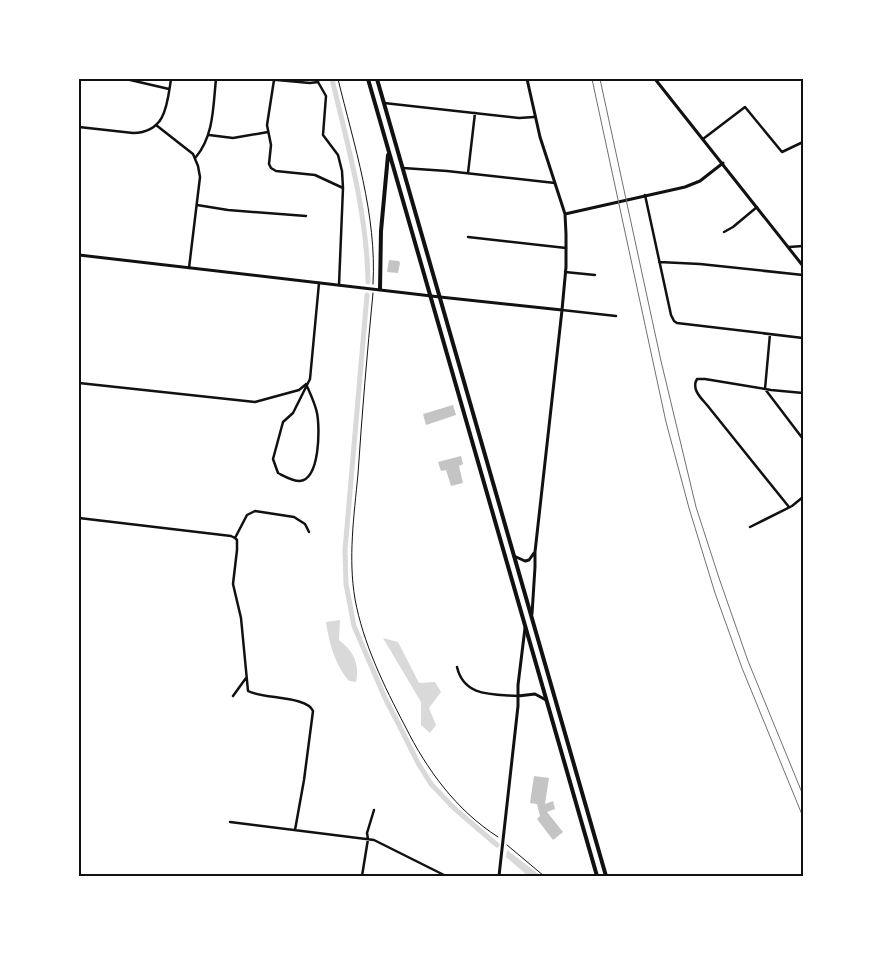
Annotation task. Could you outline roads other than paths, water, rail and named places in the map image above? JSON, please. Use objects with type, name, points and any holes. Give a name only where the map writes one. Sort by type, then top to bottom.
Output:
[{"type":"highway","points":[[368,79],[597,876]]},
{"type":"highway","points":[[377,79],[606,876]]},
{"type":"highway","points":[[380,290],[381,231],[388,150]]},
{"type":"street","points":[[126,79],[170,88]]},
{"type":"street","points":[[79,127],[133,133],[147,131],[156,125],[164,114],[171,79]]},
{"type":"street","points":[[196,157],[205,146],[209,135],[216,79]]},
{"type":"street","points":[[266,79],[318,81],[326,96],[323,135],[338,155],[342,171],[339,285]]},
{"type":"street","points":[[526,79],[534,117],[565,214],[566,248],[566,272],[535,552],[532,617]]},
{"type":"street","points":[[655,79],[803,266]]},
{"type":"street","points":[[274,80],[267,121],[271,144],[269,164],[273,170],[316,175],[343,188]]},
{"type":"street","points":[[384,103],[519,118],[534,117]]},
{"type":"street","points":[[703,139],[745,107],[782,152],[803,142]]},
{"type":"street","points":[[468,173],[475,113]]},
{"type":"street","points":[[156,125],[196,157],[200,177],[189,268]]},
{"type":"street","points":[[209,135],[233,138],[268,132]]},
{"type":"street","points":[[565,214],[694,184],[723,163]]},
{"type":"street","points":[[403,168],[555,183]]},
{"type":"street","points":[[645,196],[671,315],[674,321],[677,323],[803,338]]},
{"type":"street","points":[[197,205],[228,210],[306,216]]},
{"type":"street","points":[[724,232],[757,207]]},
{"type":"street","points":[[468,237],[566,248]]},
{"type":"street","points":[[789,247],[803,246]]},
{"type":"street","points":[[79,255],[616,316]]},
{"type":"street","points":[[659,262],[700,264],[803,275]]},
{"type":"street","points":[[566,272],[595,275]]},
{"type":"street","points":[[306,384],[318,416],[316,455],[311,474],[304,479],[296,480],[278,473],[274,459],[283,422],[293,413],[306,384],[311,375],[319,282]]},
{"type":"street","points":[[770,334],[765,389],[803,439]]},
{"type":"street","points":[[789,507],[695,388],[696,381],[699,378],[803,393]]},
{"type":"street","points":[[79,383],[255,402],[299,390],[306,384]]},
{"type":"street","points":[[750,528],[789,507],[803,497]]},
{"type":"street","points":[[235,538],[247,515],[255,511],[294,517],[304,524],[309,532]]},
{"type":"street","points":[[79,518],[235,538],[238,544],[234,591],[241,618],[247,689],[250,692],[307,704],[313,711],[295,830]]},
{"type":"street","points":[[514,556],[522,561],[527,561],[532,558],[535,552]]},
{"type":"street","points":[[499,876],[525,626]]},
{"type":"street","points":[[457,667],[462,681],[475,691],[518,696],[535,694],[546,700]]},
{"type":"street","points":[[233,696],[246,676]]},
{"type":"street","points":[[362,876],[368,839],[367,833],[374,810]]},
{"type":"street","points":[[230,822],[368,839],[380,842],[446,876]]},
{"type":"waterway","points":[[332,79],[360,205],[367,256],[368,282]]},
{"type":"waterway","points":[[367,295],[345,550],[346,584],[354,626],[385,698],[418,763],[431,784],[455,809],[497,845]]},
{"type":"railway","points":[[592,79],[666,422],[689,508],[715,593],[742,668],[803,817]]},
{"type":"railway","points":[[600,79],[661,361],[696,507],[748,661],[803,795]]}]
